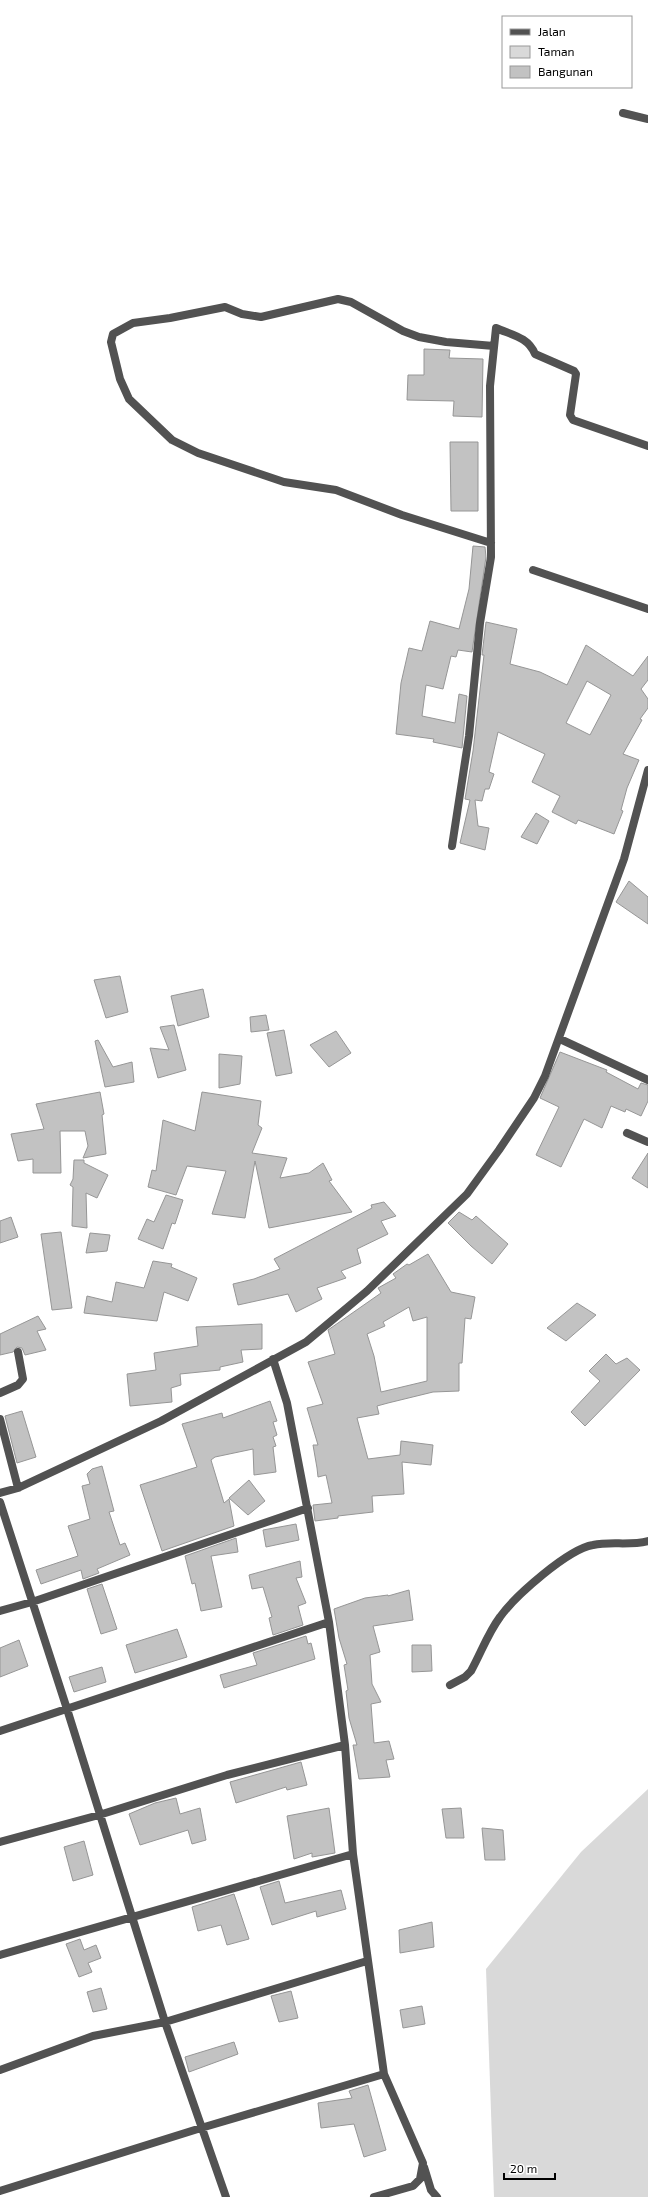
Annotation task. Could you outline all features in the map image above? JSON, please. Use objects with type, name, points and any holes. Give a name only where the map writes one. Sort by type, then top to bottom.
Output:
[{"type":"street","points":[[623,113],[648,119]]},
{"type":"street","points":[[491,543],[402,515],[336,490],[284,482],[198,453],[172,440],[129,399],[120,379],[110,342],[113,334],[133,323],[170,318],[225,307],[242,314],[261,317],[338,299],[351,302],[403,331],[419,337],[446,342],[494,346]]},
{"type":"street","points":[[452,846],[474,694],[491,543],[490,386],[496,328],[526,340],[536,354],[574,371],[576,374],[570,414],[573,420],[648,446]]},
{"type":"street","points":[[533,570],[648,609]]},
{"type":"street","points":[[0,1493],[18,1488],[161,1421],[306,1342],[367,1291],[467,1194],[534,1098],[545,1076],[560,1039],[576,987],[624,859],[647,780],[648,770]]},
{"type":"street","points":[[560,1039],[648,1080]]},
{"type":"street","points":[[627,1133],[648,1142]]},
{"type":"street","points":[[0,1393],[18,1385],[23,1379],[18,1352]]},
{"type":"street","points":[[273,1359],[287,1403],[329,1622],[345,1745],[354,1854],[367,1961],[384,2074],[423,2163],[431,2190],[437,2197]]},
{"type":"street","points":[[0,1419],[18,1488]]},
{"type":"street","points":[[0,1502],[67,1709],[165,2022],[226,2197]]},
{"type":"street","points":[[0,1611],[32,1602],[308,1508]]},
{"type":"street","points":[[450,1685],[465,1677],[471,1671],[500,1617],[518,1595],[571,1555],[594,1544],[616,1545],[648,1541]]},
{"type":"street","points":[[0,1731],[329,1622]]},
{"type":"street","points":[[0,1842],[99,1815],[227,1775],[345,1745]]},
{"type":"street","points":[[0,1955],[354,1854]]},
{"type":"street","points":[[0,2070],[92,2036],[165,2022],[367,1961]]},
{"type":"street","points":[[0,2191],[201,2128],[384,2074]]},
{"type":"street","points":[[374,2197],[412,2186],[420,2179],[423,2163]]},
{"type":"green space","points":[[648,1789],[648,2197],[494,2197],[486,1969],[581,1852]]},
{"type":"building","points":[[424,349],[450,350],[449,358],[483,359],[482,417],[453,416],[454,401],[407,400],[408,375],[424,375]]},
{"type":"building","points":[[450,442],[478,442],[478,511],[451,511]]},
{"type":"building","points":[[473,546],[485,547],[486,557],[472,652],[458,650],[456,657],[451,656],[443,689],[426,685],[422,716],[455,723],[459,694],[467,696],[462,748],[433,742],[434,739],[396,734],[401,683],[409,648],[422,651],[430,621],[459,629],[469,589]]},
{"type":"building","points":[[486,622],[517,629],[510,664],[540,672],[567,685],[586,645],[633,676],[648,656],[648,680],[641,689],[648,699],[648,708],[640,719],[642,720],[623,754],[639,760],[627,788],[621,810],[623,811],[614,834],[578,820],[576,824],[552,812],[560,796],[532,782],[545,754],[498,732],[489,772],[494,774],[489,789],[485,789],[482,801],[475,800],[478,826],[489,828],[485,850],[460,843],[470,800],[465,799],[473,751],[484,655],[482,655]],"holes":[[[587,681],[611,695],[590,735],[566,723]]]},
{"type":"building","points":[[536,813],[549,821],[537,844],[521,837]]},
{"type":"building","points":[[629,881],[648,897],[648,924],[616,902]]},
{"type":"building","points":[[120,976],[128,1012],[106,1018],[94,980]]},
{"type":"building","points":[[203,989],[209,1017],[178,1026],[171,996]]},
{"type":"building","points":[[266,1015],[269,1030],[251,1032],[250,1017]]},
{"type":"building","points":[[174,1025],[186,1070],[158,1078],[150,1048],[169,1050],[160,1027]]},
{"type":"building","points":[[284,1030],[292,1073],[276,1076],[267,1033]]},
{"type":"building","points":[[336,1031],[351,1053],[329,1067],[310,1045]]},
{"type":"building","points":[[98,1040],[113,1067],[132,1062],[134,1082],[105,1087],[95,1041]]},
{"type":"building","points":[[560,1052],[607,1070],[606,1072],[638,1089],[641,1083],[648,1085],[648,1101],[641,1116],[626,1109],[625,1112],[611,1106],[602,1128],[584,1119],[561,1167],[536,1155],[559,1107],[540,1098]]},
{"type":"building","points":[[219,1054],[242,1056],[240,1084],[219,1088]]},
{"type":"building","points":[[100,1092],[104,1114],[102,1115],[106,1154],[83,1158],[88,1146],[85,1131],[60,1131],[61,1173],[33,1173],[33,1159],[18,1161],[11,1134],[44,1129],[36,1104]]},
{"type":"building","points":[[202,1092],[261,1101],[258,1125],[262,1128],[252,1153],[287,1158],[280,1178],[309,1173],[323,1163],[332,1180],[329,1181],[352,1212],[269,1228],[255,1161],[245,1218],[212,1214],[226,1171],[187,1166],[176,1195],[148,1187],[152,1170],[156,1171],[163,1120],[195,1131]]},
{"type":"building","points":[[648,1153],[648,1188],[632,1178]]},
{"type":"building","points":[[74,1160],[84,1160],[84,1163],[108,1175],[97,1198],[86,1193],[87,1228],[72,1226],[73,1187],[70,1185],[73,1179]]},
{"type":"building","points":[[166,1195],[183,1200],[175,1224],[172,1223],[163,1249],[138,1239],[147,1219],[154,1222]]},
{"type":"building","points":[[384,1202],[396,1216],[381,1221],[388,1234],[357,1249],[361,1263],[341,1271],[346,1278],[317,1288],[322,1299],[296,1312],[288,1294],[238,1305],[233,1284],[254,1279],[280,1269],[274,1259],[372,1208],[371,1205]]},
{"type":"building","points":[[459,1212],[472,1220],[476,1216],[508,1244],[492,1264],[448,1223]]},
{"type":"building","points":[[11,1217],[18,1237],[0,1243],[0,1221]]},
{"type":"building","points":[[61,1232],[72,1308],[52,1310],[41,1234]]},
{"type":"building","points":[[90,1233],[110,1235],[107,1251],[86,1253]]},
{"type":"building","points":[[428,1254],[451,1292],[475,1297],[471,1319],[465,1318],[462,1363],[459,1363],[459,1391],[433,1392],[388,1403],[377,1406],[379,1414],[357,1418],[368,1459],[400,1455],[401,1441],[433,1445],[431,1465],[402,1462],[404,1494],[372,1496],[373,1512],[338,1516],[338,1518],[315,1521],[313,1505],[332,1503],[326,1475],[318,1477],[313,1445],[318,1445],[307,1408],[323,1404],[308,1362],[335,1354],[328,1330],[381,1293],[378,1288],[396,1278],[393,1274],[407,1264],[409,1265]],"holes":[[[409,1307],[413,1321],[427,1317],[427,1381],[381,1392],[374,1356],[367,1334],[385,1326],[383,1322]]]},
{"type":"building","points":[[153,1261],[172,1264],[171,1267],[197,1278],[188,1301],[164,1292],[157,1321],[84,1313],[87,1296],[112,1302],[116,1282],[144,1288]]},
{"type":"building","points":[[577,1303],[596,1315],[566,1341],[547,1328]]},
{"type":"building","points":[[38,1316],[46,1329],[37,1331],[46,1350],[25,1355],[22,1348],[17,1347],[13,1352],[0,1355],[0,1334]]},
{"type":"building","points":[[262,1324],[262,1349],[241,1350],[243,1362],[220,1367],[220,1370],[180,1374],[181,1385],[171,1388],[172,1402],[130,1406],[127,1374],[156,1370],[154,1353],[198,1346],[196,1327]]},
{"type":"building","points":[[606,1354],[616,1364],[627,1358],[640,1370],[585,1426],[571,1412],[600,1381],[589,1371]]},
{"type":"building","points":[[270,1401],[277,1421],[273,1422],[277,1435],[273,1437],[276,1446],[273,1447],[276,1472],[254,1475],[253,1449],[215,1457],[211,1460],[224,1503],[229,1499],[234,1526],[162,1551],[140,1485],[197,1467],[182,1424],[222,1413],[223,1418]]},
{"type":"building","points":[[22,1411],[36,1457],[17,1463],[5,1416]]},
{"type":"building","points":[[102,1466],[114,1511],[109,1512],[120,1545],[125,1543],[130,1555],[97,1569],[99,1573],[83,1579],[81,1570],[41,1584],[36,1570],[78,1556],[68,1526],[90,1519],[82,1486],[90,1484],[87,1474],[92,1469]]},
{"type":"building","points":[[249,1480],[265,1501],[248,1515],[229,1498]]},
{"type":"building","points":[[296,1524],[299,1540],[266,1547],[263,1530]]},
{"type":"building","points":[[236,1538],[238,1552],[211,1556],[222,1607],[201,1611],[195,1583],[192,1584],[185,1556]]},
{"type":"building","points":[[300,1561],[302,1577],[296,1578],[306,1603],[298,1606],[303,1625],[273,1635],[269,1618],[272,1617],[263,1587],[252,1589],[249,1575]]},
{"type":"building","points":[[102,1584],[117,1629],[101,1634],[87,1589]]},
{"type":"building","points":[[409,1590],[413,1620],[373,1626],[380,1652],[370,1655],[372,1684],[381,1702],[371,1704],[374,1743],[389,1741],[394,1759],[386,1760],[390,1777],[359,1779],[353,1745],[357,1745],[349,1718],[346,1691],[348,1690],[344,1665],[347,1664],[339,1638],[334,1609],[365,1598],[388,1596]]},
{"type":"building","points":[[177,1629],[187,1657],[135,1673],[126,1645]]},
{"type":"building","points":[[306,1636],[308,1644],[311,1643],[315,1659],[224,1688],[220,1675],[257,1665],[253,1653]]},
{"type":"building","points":[[19,1640],[28,1666],[0,1677],[0,1648]]},
{"type":"building","points":[[412,1645],[431,1645],[432,1671],[412,1672]]},
{"type":"building","points":[[102,1667],[106,1682],[74,1692],[69,1677]]},
{"type":"building","points":[[301,1762],[307,1785],[287,1790],[286,1787],[236,1803],[230,1782]]},
{"type":"building","points":[[176,1798],[180,1814],[200,1808],[206,1840],[192,1844],[188,1830],[140,1845],[129,1814],[155,1803]]},
{"type":"building","points":[[329,1808],[335,1853],[312,1857],[312,1853],[294,1859],[287,1816]]},
{"type":"building","points":[[461,1808],[464,1838],[446,1838],[442,1809]]},
{"type":"building","points":[[482,1828],[503,1830],[505,1860],[485,1860]]},
{"type":"building","points":[[84,1841],[93,1875],[73,1881],[64,1847]]},
{"type":"building","points":[[279,1881],[285,1903],[341,1890],[346,1909],[317,1917],[316,1911],[272,1925],[260,1887]]},
{"type":"building","points":[[234,1894],[249,1939],[227,1945],[221,1925],[198,1931],[192,1907]]},
{"type":"building","points":[[432,1922],[434,1947],[400,1953],[399,1930]]},
{"type":"building","points":[[80,1939],[84,1950],[96,1945],[101,1958],[88,1963],[92,1972],[79,1977],[66,1944]]},
{"type":"building","points":[[101,1988],[107,2009],[93,2012],[87,1992]]},
{"type":"building","points":[[291,1991],[298,2018],[279,2022],[271,1996]]},
{"type":"building","points":[[422,2006],[425,2024],[403,2028],[400,2010]]},
{"type":"building","points":[[234,2042],[238,2054],[189,2072],[185,2057]]},
{"type":"building","points":[[368,2085],[386,2150],[364,2157],[354,2124],[321,2128],[318,2103],[352,2098],[349,2091]]}]
